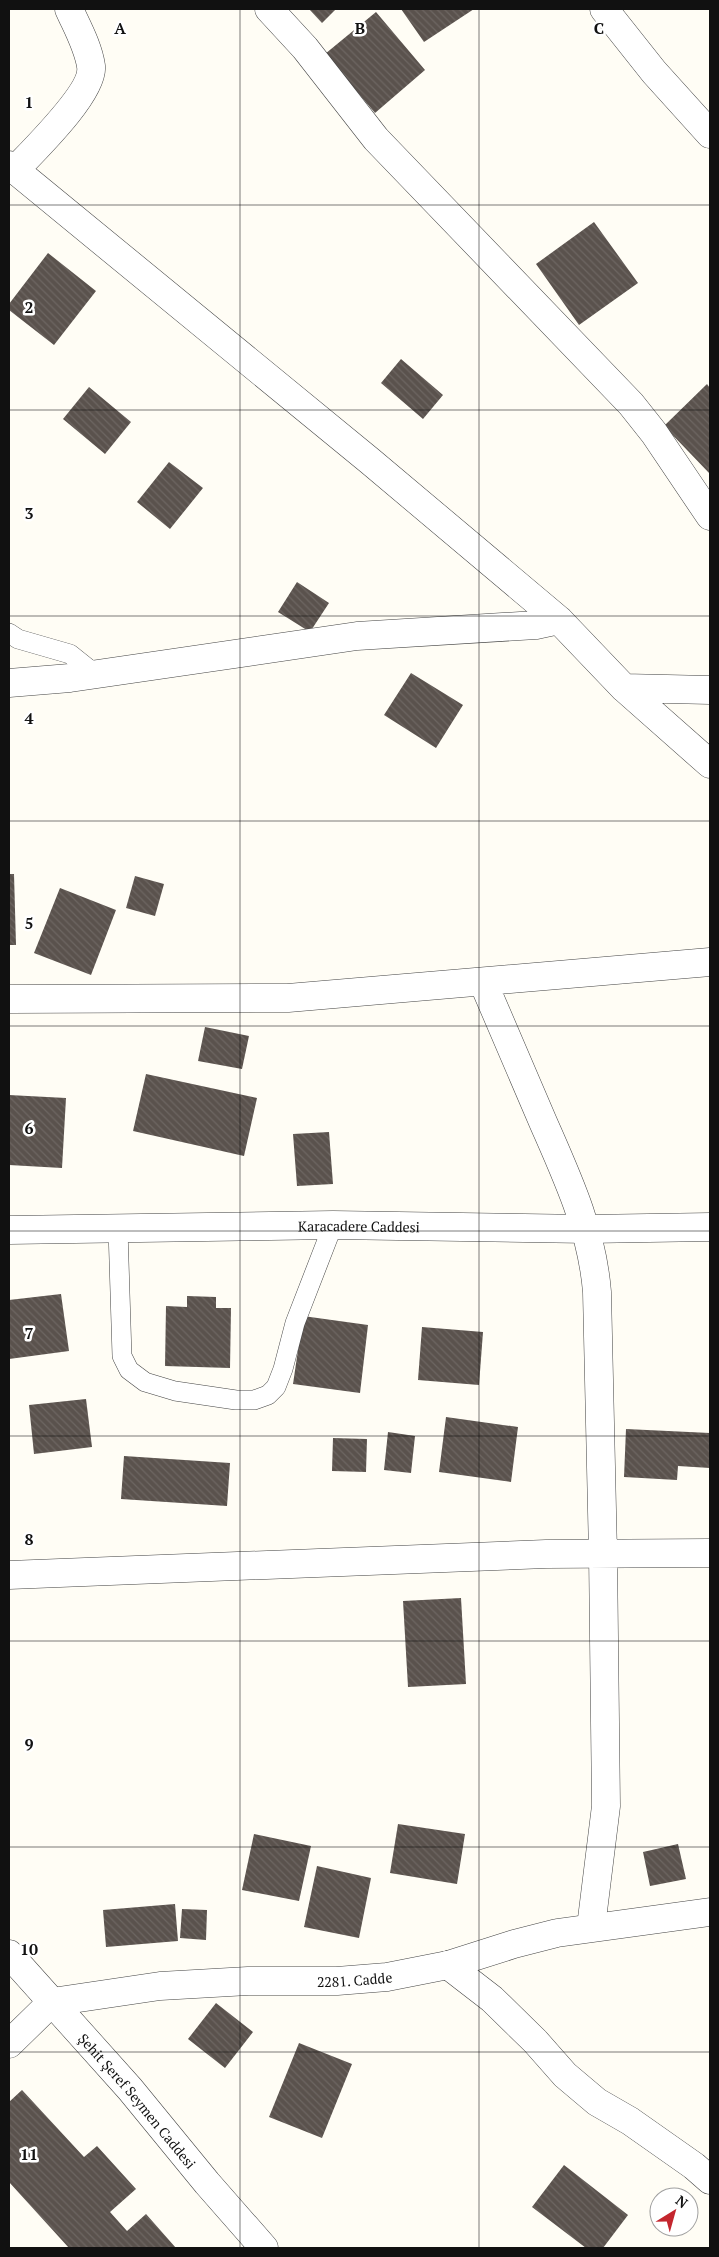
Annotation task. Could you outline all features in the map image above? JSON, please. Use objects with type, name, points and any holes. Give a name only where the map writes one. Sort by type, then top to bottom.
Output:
[{"type":"street","points":[[69,9],[86,48],[92,68],[87,86],[74,104],[12,168],[370,461],[559,620],[624,688],[710,764]]},
{"type":"street","points":[[269,9],[305,48],[376,139],[631,404],[654,433],[710,516]]},
{"type":"street","points":[[604,9],[654,72],[710,134]]},
{"type":"street","points":[[9,683],[95,674],[357,636],[536,625],[559,620]]},
{"type":"street","points":[[624,688],[710,690]]},
{"type":"street","points":[[9,999],[288,998],[710,962]]},
{"type":"street","points":[[483,982],[566,1175],[587,1229],[595,1262],[603,1554],[606,1806],[591,1927]]},
{"type":"street","name":"Karacadere Caddesi","points":[[9,1230],[333,1225],[587,1229],[710,1227]]},
{"type":"street","points":[[9,1575],[546,1554],[710,1553]]},
{"type":"street","name":"2281. Cadde","points":[[52,2002],[160,1986],[248,1981],[336,1981],[387,1977],[448,1965],[514,1944],[591,1927],[710,1912]]},
{"type":"street","name":"Şehit Şeref Seymen Caddesi","points":[[9,1954],[130,2089],[264,2248]]},
{"type":"street","points":[[448,1965],[492,1999],[535,2041],[565,2075],[597,2102],[630,2121],[694,2166],[710,2180]]},
{"type":"street","points":[[9,2044],[52,2002]]},
{"type":"lane","points":[[9,633],[18,639],[70,654],[95,674]]},
{"type":"lane","points":[[118,1229],[122,1356],[129,1370],[145,1382],[175,1391],[236,1400],[254,1400],[268,1395],[276,1387],[283,1369],[295,1322],[333,1225]]},
{"type":"building","points":[[309,9],[336,9],[322,23]]},
{"type":"building","points":[[401,9],[474,9],[424,42]]},
{"type":"building","points":[[376,12],[425,70],[375,113],[325,54]]},
{"type":"building","points":[[594,222],[638,283],[579,325],[536,264]]},
{"type":"building","points":[[48,253],[96,291],[54,345],[9,310],[9,304]]},
{"type":"building","points":[[401,359],[443,395],[423,419],[381,383]]},
{"type":"building","points":[[707,384],[710,388],[710,474],[664,426]]},
{"type":"building","points":[[89,387],[131,422],[105,454],[63,419]]},
{"type":"building","points":[[169,462],[203,488],[170,529],[137,502]]},
{"type":"building","points":[[297,582],[329,603],[310,632],[278,612]]},
{"type":"building","points":[[411,673],[463,705],[436,748],[384,715]]},
{"type":"building","points":[[9,874],[14,874],[16,945],[9,945]]},
{"type":"building","points":[[135,876],[164,884],[155,916],[126,908]]},
{"type":"building","points":[[60,888],[116,910],[91,975],[34,953]]},
{"type":"building","points":[[205,1027],[249,1036],[242,1069],[198,1061]]},
{"type":"building","points":[[146,1074],[257,1098],[244,1156],[133,1131]]},
{"type":"building","points":[[9,1095],[66,1098],[62,1168],[9,1165]]},
{"type":"building","points":[[329,1132],[333,1184],[297,1186],[293,1134]]},
{"type":"building","points":[[61,1294],[69,1351],[9,1359],[9,1300]]},
{"type":"building","points":[[187,1296],[216,1297],[216,1308],[231,1308],[230,1368],[165,1366],[166,1306],[187,1307]]},
{"type":"building","points":[[303,1316],[368,1325],[360,1393],[293,1384]]},
{"type":"building","points":[[422,1327],[483,1332],[479,1385],[418,1380]]},
{"type":"building","points":[[86,1399],[92,1447],[34,1454],[29,1405]]},
{"type":"building","points":[[446,1417],[518,1427],[511,1482],[439,1472]]},
{"type":"building","points":[[626,1429],[710,1433],[710,1468],[678,1466],[677,1480],[624,1477]]},
{"type":"building","points":[[388,1432],[415,1436],[411,1473],[384,1470]]},
{"type":"building","points":[[333,1438],[367,1439],[366,1472],[332,1471]]},
{"type":"building","points":[[124,1456],[230,1463],[227,1506],[121,1499]]},
{"type":"building","points":[[461,1598],[466,1684],[408,1687],[403,1601]]},
{"type":"building","points":[[398,1824],[465,1834],[457,1884],[390,1873]]},
{"type":"building","points":[[254,1834],[311,1846],[299,1901],[242,1890]]},
{"type":"building","points":[[678,1844],[686,1879],[650,1886],[643,1852]]},
{"type":"building","points":[[317,1866],[371,1878],[359,1938],[304,1927]]},
{"type":"building","points":[[175,1904],[178,1941],[106,1947],[103,1910]]},
{"type":"building","points":[[182,1909],[207,1910],[206,1940],[180,1938]]},
{"type":"building","points":[[216,2003],[253,2032],[225,2068],[188,2039]]},
{"type":"building","points":[[299,2043],[352,2064],[322,2138],[269,2117]]},
{"type":"building","points":[[22,2090],[84,2157],[97,2146],[136,2189],[110,2212],[127,2231],[146,2214],[176,2248],[69,2248],[9,2182],[9,2102]]},
{"type":"building","points":[[564,2165],[628,2215],[603,2248],[586,2248],[532,2207]]}]
